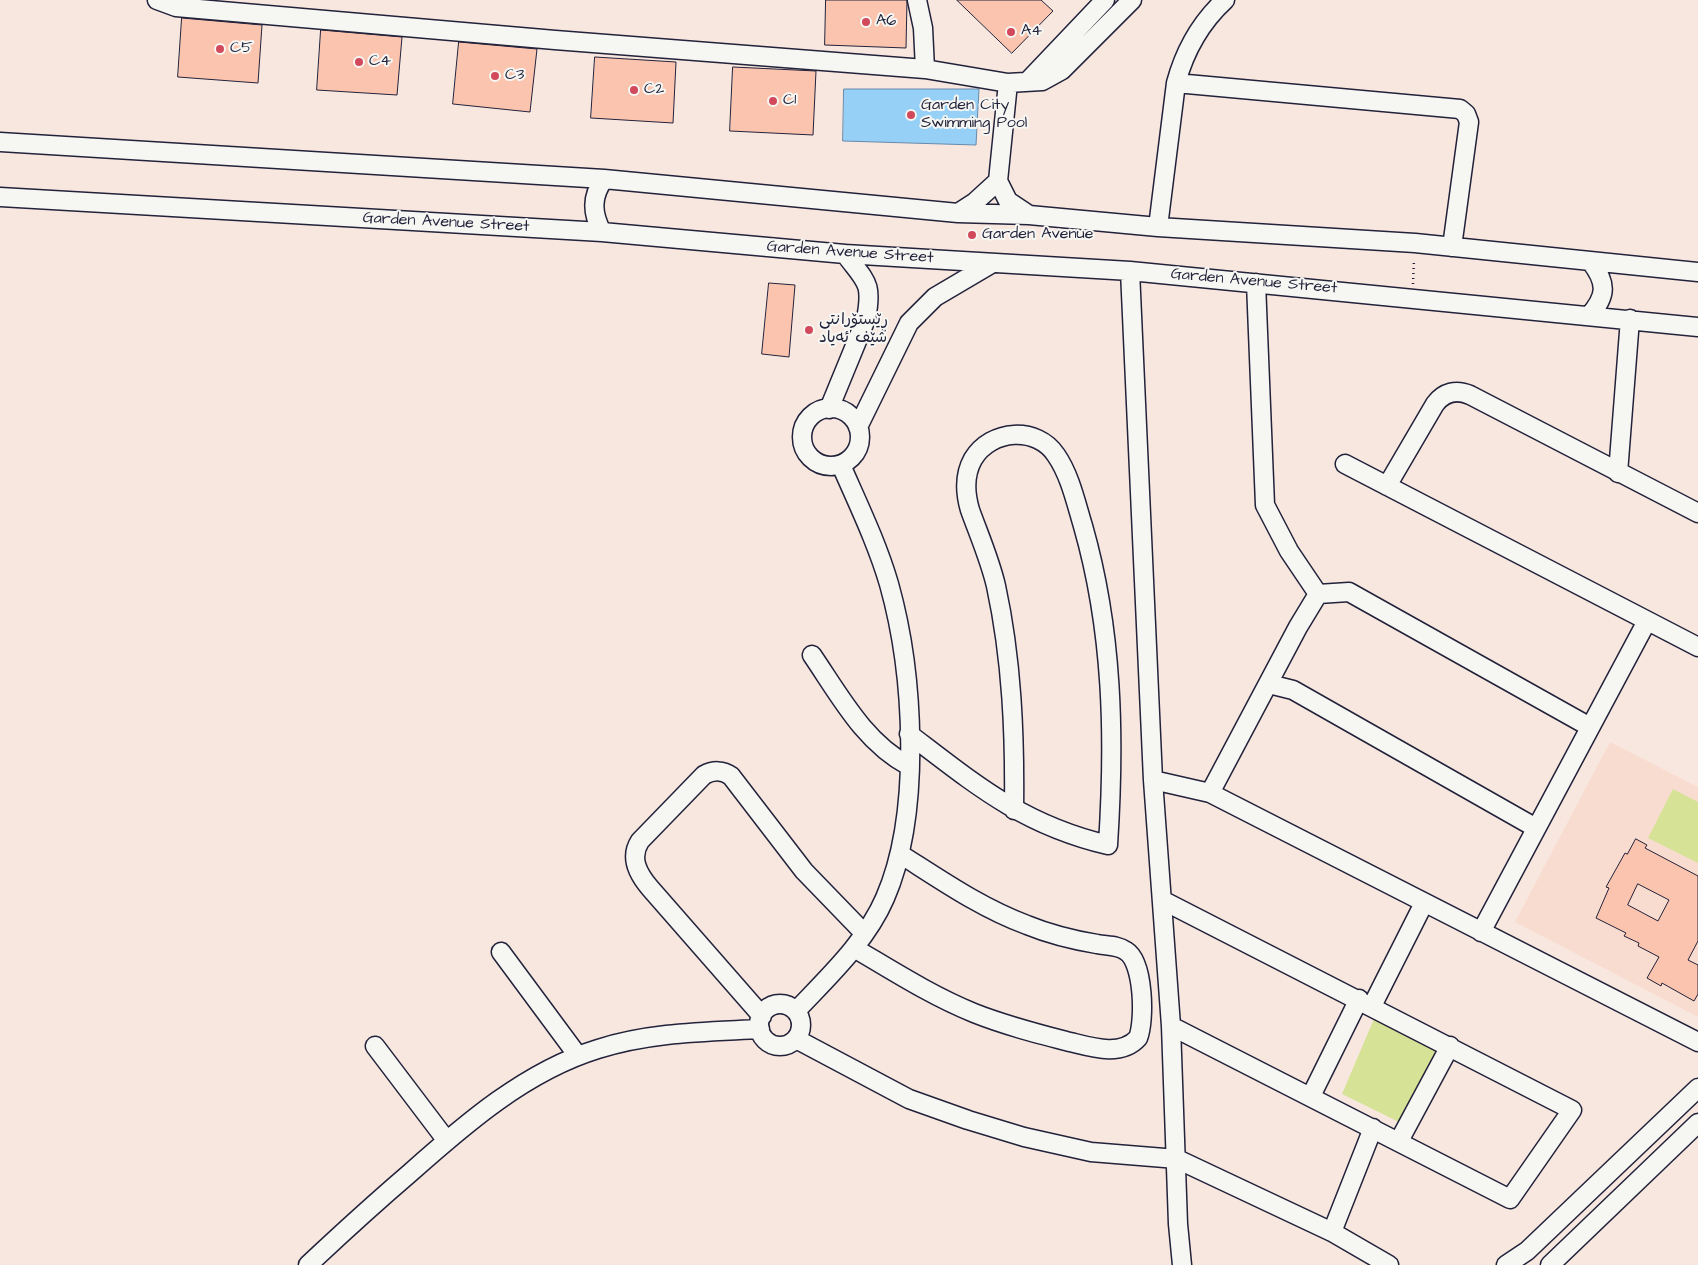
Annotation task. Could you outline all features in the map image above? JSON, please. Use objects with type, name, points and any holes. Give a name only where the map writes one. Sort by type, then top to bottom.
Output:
[{"type":"street","points":[[157,0],[176,7],[555,40],[925,69],[1008,83],[1029,80],[1042,81],[1062,70],[1132,0]]},
{"type":"street","points":[[917,0],[924,28],[925,69]]},
{"type":"street","points":[[1029,80],[1105,0]]},
{"type":"street","points":[[1158,227],[1176,84],[1188,49],[1196,33],[1225,0]]},
{"type":"street","points":[[1008,83],[998,181],[1008,201],[1029,215]]},
{"type":"street","points":[[1176,84],[1460,109],[1466,114],[1469,122],[1452,247]]},
{"type":"street","points":[[0,142],[604,179],[958,213],[1029,215],[1158,227],[1415,243],[1698,272]]},
{"type":"street","points":[[602,232],[595,220],[594,202],[604,179]]},
{"type":"street","points":[[958,213],[976,202],[998,181]]},
{"type":"street","name":"Garden Avenue Street","points":[[0,197],[602,232],[845,254],[1130,271],[1630,319],[1698,328]]},
{"type":"street","points":[[829,408],[866,318],[869,303],[869,287],[845,254]]},
{"type":"street","points":[[1589,316],[1599,304],[1604,289],[1601,274],[1591,262]]},
{"type":"street","points":[[858,428],[847,413],[829,408],[811,416],[803,429],[802,444],[813,460],[822,465],[841,465],[855,454],[859,446],[858,428],[909,323],[935,297],[990,264]]},
{"type":"street","points":[[1130,271],[1153,780],[1171,1026],[1178,1224],[1182,1265]]},
{"type":"street","points":[[1256,283],[1265,505],[1289,551],[1318,594]]},
{"type":"street","points":[[1618,473],[1630,319]]},
{"type":"street","points":[[1387,486],[1435,404],[1444,395],[1458,392],[1470,395],[1698,513]]},
{"type":"street","points":[[909,734],[1014,810],[1068,835],[1108,845],[1112,716],[1107,638],[1100,592],[1078,510],[1063,466],[1056,454],[1043,442],[1015,434],[996,439],[978,452],[969,470],[966,490],[970,510],[996,586],[1007,652],[1014,712],[1014,810]]},
{"type":"street","points":[[1345,464],[1698,647]]},
{"type":"street","points":[[796,1011],[854,948],[884,900],[900,854],[906,806],[909,734],[906,678],[889,586],[879,552],[841,465]]},
{"type":"street","points":[[1318,594],[1349,592],[1590,727]]},
{"type":"street","points":[[1210,793],[1298,627],[1318,594]]},
{"type":"street","points":[[1481,932],[1647,621]]},
{"type":"street","points":[[812,655],[873,741],[894,758],[908,766]]},
{"type":"street","points":[[1269,684],[1294,690],[1536,828]]},
{"type":"street","points":[[761,1022],[650,888],[637,869],[635,854],[640,841],[704,775],[709,772],[721,771],[731,776],[804,870],[864,933]]},
{"type":"street","points":[[1153,780],[1210,793],[1698,1042]]},
{"type":"street","points":[[854,948],[922,988],[974,1013],[1004,1024],[1099,1048],[1122,1048],[1138,1038],[1142,1023],[1139,980],[1135,962],[1126,950],[1064,937],[1028,926],[973,900],[900,854]]},
{"type":"street","points":[[1162,900],[1572,1110],[1510,1200],[1399,1141],[1171,1026]]},
{"type":"street","points":[[1311,1096],[1424,903]]},
{"type":"street","points":[[501,952],[578,1056]]},
{"type":"street","points":[[777,1005],[784,1005],[796,1011],[801,1023],[801,1030],[796,1039],[788,1045],[774,1045],[763,1037],[761,1022],[765,1011],[777,1005]]},
{"type":"street","points":[[308,1265],[356,1219],[448,1141],[514,1091],[578,1056],[607,1046],[646,1037],[761,1022]]},
{"type":"street","points":[[796,1039],[909,1099],[968,1120],[1024,1137],[1091,1152],[1177,1159],[1332,1232],[1389,1265]]},
{"type":"street","points":[[375,1046],[448,1141]]},
{"type":"street","points":[[1399,1141],[1450,1046]]},
{"type":"street","points":[[1506,1265],[1527,1251],[1698,1088]]},
{"type":"street","points":[[1550,1265],[1698,1123]]},
{"type":"street","points":[[1332,1232],[1373,1128]]},
{"type":"path","points":[[1412,298],[1415,243]]},
{"type":"shaded area","points":[[1610,742],[1698,787],[1698,1017],[1515,922]]},
{"type":"green space","points":[[1673,789],[1698,802],[1698,863],[1648,838]]},
{"type":"green space","points":[[1374,1019],[1439,1049],[1399,1122],[1342,1094]]},
{"type":"water","name":"Garden City Swimming Pool","points":[[844,89],[979,89],[976,145],[843,141]]},
{"type":"building","name":"A6","points":[[826,0],[907,0],[906,48],[825,45]]},
{"type":"building","name":"A4","points":[[957,0],[1041,0],[1053,11],[1012,53]]},
{"type":"building","name":"C5","points":[[182,18],[262,25],[258,83],[178,77]]},
{"type":"building","name":"C4","points":[[321,30],[402,37],[397,95],[317,90]]},
{"type":"building","name":"C3","points":[[459,42],[537,49],[530,112],[453,104]]},
{"type":"building","name":"C2","points":[[595,57],[676,62],[673,123],[591,118]]},
{"type":"building","name":"C1","points":[[733,67],[816,71],[813,135],[730,131]]},
{"type":"building","points":[[769,283],[795,285],[789,357],[762,354]]},
{"type":"building","points":[[1636,839],[1647,845],[1645,848],[1698,876],[1698,941],[1688,960],[1698,965],[1698,994],[1694,1001],[1662,983],[1661,986],[1647,978],[1659,957],[1638,946],[1639,943],[1624,936],[1626,933],[1596,918],[1609,888],[1606,887],[1625,853],[1627,854]],"holes":[[[1638,884],[1669,900],[1658,921],[1628,905]]]},
{"type":"place","name":"A6","points":[[866,22]]},
{"type":"place","name":"A4","points":[[1011,32]]},
{"type":"place","name":"C5","points":[[220,49]]},
{"type":"place","name":"C4","points":[[359,62]]},
{"type":"place","name":"C3","points":[[495,76]]},
{"type":"place","name":"C2","points":[[634,90]]},
{"type":"place","name":"C1","points":[[773,101]]},
{"type":"place","name":"Garden City Swimming Pool","points":[[911,115]]},
{"type":"place","name":"Garden Avenue","points":[[972,235]]},
{"type":"place","name":"ڕێستۆرانتی شێف ئەیاد","points":[[809,330]]}]
